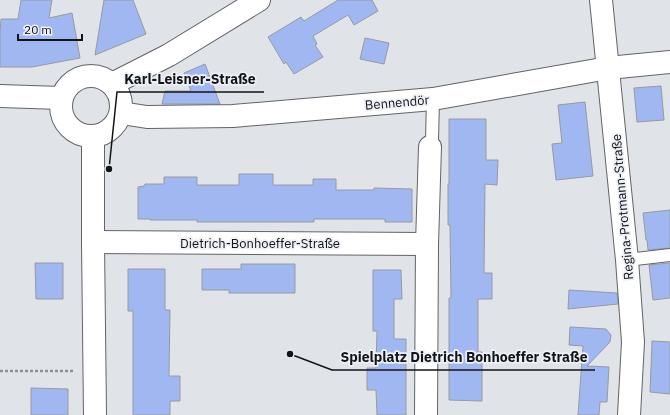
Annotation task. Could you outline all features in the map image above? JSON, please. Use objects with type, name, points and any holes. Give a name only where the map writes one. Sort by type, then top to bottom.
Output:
[{"type":"street","points":[[112,84],[169,56],[259,0]]},
{"type":"street","name":"Regina-Protmann-Straße","points":[[601,0],[627,260],[633,342],[629,415]]},
{"type":"street","name":"Bennendör","points":[[121,113],[147,117],[233,116],[433,99],[608,68],[670,62]]},
{"type":"street","points":[[83,76],[99,76],[112,84],[121,97],[121,113],[111,130],[93,137],[74,132],[62,117],[62,98],[69,84],[83,76]]},
{"type":"street","points":[[0,96],[62,98]]},
{"type":"street","points":[[93,137],[95,415]]},
{"type":"street","points":[[426,415],[427,244],[430,147]]},
{"type":"street","name":"Dietrich-Bonhoeffer-Straße","points":[[93,242],[427,244]]},
{"type":"lane","points":[[430,147],[432,140],[433,99]]},
{"type":"lane","points":[[627,260],[670,255]]},
{"type":"path","points":[[0,371],[94,370]]},
{"type":"building","points":[[21,0],[52,0],[49,18],[72,13],[80,58],[32,67],[0,67],[1,19],[18,19]]},
{"type":"building","points":[[104,0],[133,0],[146,34],[95,55]]},
{"type":"building","points":[[338,0],[372,0],[378,11],[354,25],[348,15],[313,36],[317,44],[315,45],[323,57],[294,74],[286,62],[284,64],[268,37],[301,17],[304,21]]},
{"type":"building","points":[[365,38],[389,43],[384,64],[360,59]]},
{"type":"building","points":[[205,64],[220,104],[162,104],[165,91],[191,91],[184,73]]},
{"type":"building","points":[[661,86],[664,120],[637,122],[634,88]]},
{"type":"building","points":[[585,102],[593,176],[556,180],[552,144],[562,143],[558,105]]},
{"type":"building","points":[[449,119],[486,119],[486,160],[498,160],[497,185],[485,184],[484,273],[492,273],[492,299],[478,299],[478,352],[482,352],[482,401],[449,400],[449,298],[451,298],[450,225],[448,225]]},
{"type":"building","points":[[239,174],[273,174],[273,185],[313,185],[313,179],[336,179],[336,190],[374,190],[374,188],[412,189],[412,222],[385,222],[385,219],[314,219],[314,222],[197,222],[197,220],[138,219],[138,187],[144,186],[145,184],[164,184],[164,177],[197,177],[197,185],[239,185]]},
{"type":"building","points":[[670,210],[670,248],[648,250],[643,213]]},
{"type":"building","points":[[35,263],[63,263],[63,299],[36,299]]},
{"type":"building","points":[[670,263],[670,298],[653,300],[649,265]]},
{"type":"building","points":[[241,264],[295,264],[295,293],[229,293],[229,290],[202,290],[202,269],[241,269]]},
{"type":"building","points":[[128,269],[165,269],[165,310],[170,310],[169,376],[180,376],[180,401],[170,401],[170,415],[133,415],[133,311],[128,311]]},
{"type":"building","points":[[373,270],[401,270],[402,299],[394,299],[394,339],[406,339],[406,415],[377,415],[376,390],[367,390],[367,368],[376,368],[377,331],[373,331]]},
{"type":"building","points":[[569,290],[617,293],[618,304],[568,309]]},
{"type":"building","points":[[570,327],[606,329],[611,335],[610,342],[587,366],[609,367],[607,402],[600,402],[599,415],[578,415],[583,346],[569,345]]},
{"type":"building","points":[[652,341],[670,342],[670,394],[650,392]]},
{"type":"building","points":[[31,388],[68,389],[68,415],[31,415]]},
{"type":"place","name":"Karl-Leisner-Straße","points":[[109,169]]},
{"type":"place","name":"Spielplatz Dietrich Bonhoeffer Straße","points":[[290,354]]}]
